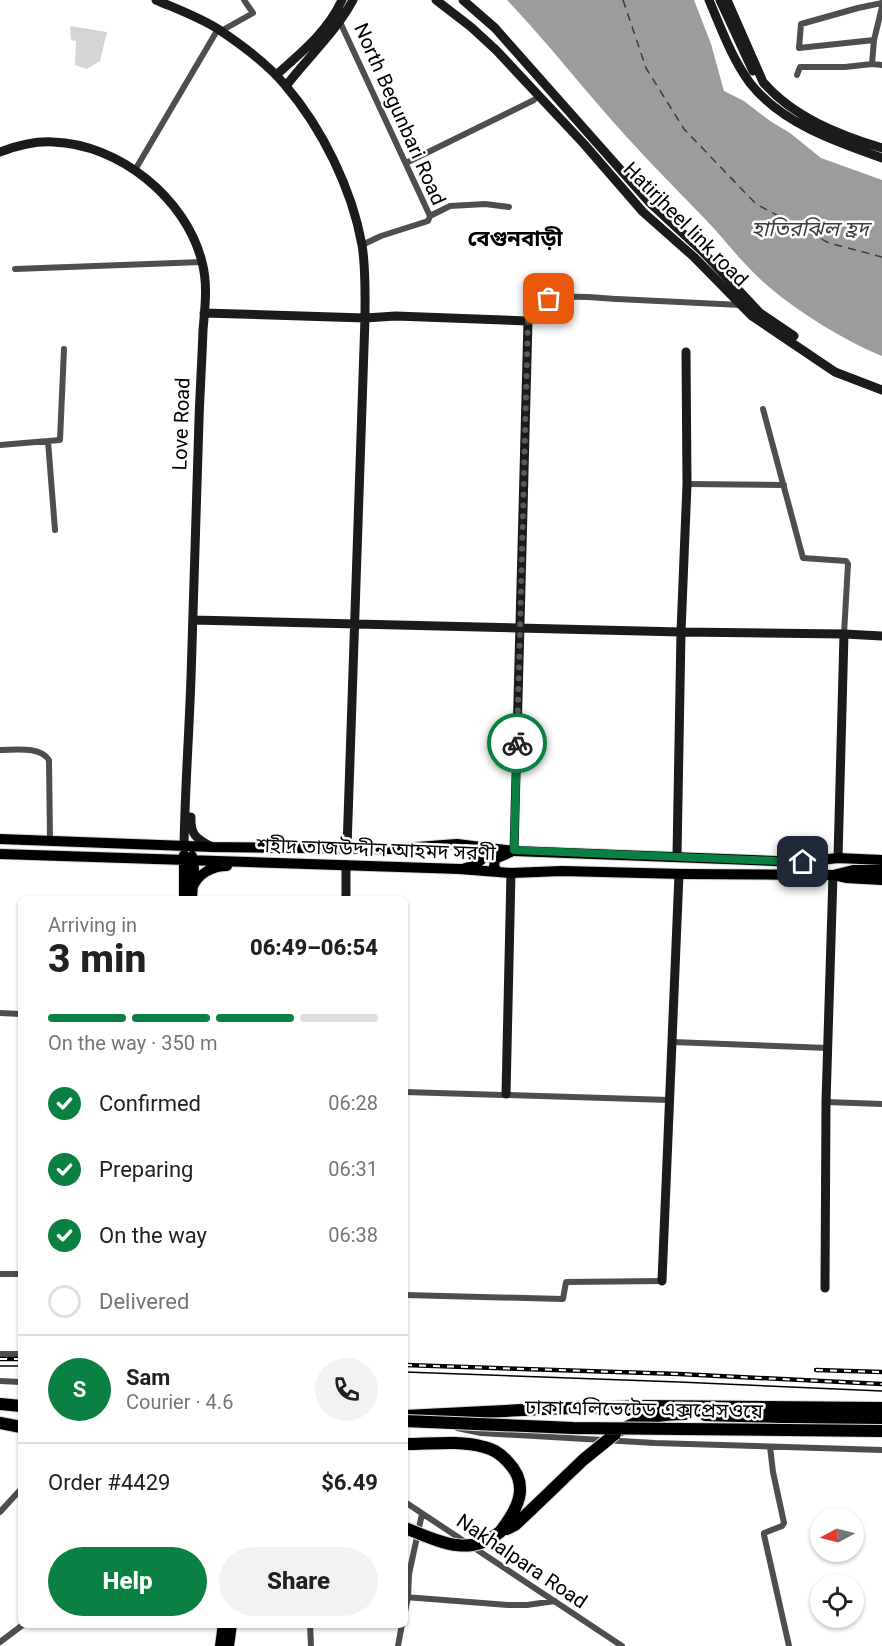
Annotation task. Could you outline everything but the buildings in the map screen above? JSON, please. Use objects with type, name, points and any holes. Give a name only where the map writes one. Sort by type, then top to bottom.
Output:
[{"type":"highway","points":[[0,1404],[18,1406]]},
{"type":"highway","points":[[408,1419],[542,1409],[646,1406],[882,1408]]},
{"type":"highway","points":[[408,1529],[456,1546],[467,1546],[490,1540],[514,1525],[604,1442],[642,1419],[682,1414],[882,1420]]},
{"type":"highway","name":"ঢাকা এলিভেটেড এক্সপ্রেসওয়ে","points":[[408,1419],[573,1428],[882,1431]]},
{"type":"highway","points":[[0,1424],[18,1427]]},
{"type":"highway","points":[[408,1444],[459,1443],[483,1446],[493,1449],[511,1465],[519,1480],[519,1502],[515,1512],[500,1532]]},
{"type":"main road","name":"শহীদ তাজউদ্দীন আহমদ সরণী","points":[[0,839],[213,847],[390,849],[458,844],[514,850],[803,862],[838,858],[882,860]]},
{"type":"main road","points":[[72,841],[72,856]]},
{"type":"main road","points":[[184,846],[190,852],[188,894]]},
{"type":"main road","points":[[460,869],[473,866],[482,860],[483,856],[479,847]]},
{"type":"main road","points":[[498,872],[494,867],[495,859],[514,850]]},
{"type":"main road","name":"শহীদ তাজউদ্দীন আহমদ সরণী","points":[[0,854],[460,869],[511,873],[562,871],[833,875],[882,880]]},
{"type":"main road","points":[[168,860],[183,878],[188,894]]},
{"type":"main road","points":[[188,894],[195,883],[211,869],[223,866],[257,867],[265,862]]},
{"type":"main road","points":[[833,875],[846,871],[882,870]]},
{"type":"main road","points":[[220,1646],[222,1628]]},
{"type":"main road","points":[[229,1646],[231,1628]]},
{"type":"street","points":[[156,0],[198,18],[219,30],[250,52],[286,86],[332,156],[362,245],[365,318],[347,848]]},
{"type":"street","points":[[135,170],[219,30],[252,13],[244,0]]},
{"type":"street","points":[[276,75],[329,23],[342,0]]},
{"type":"street","points":[[286,86],[300,66],[340,22],[353,0]]},
{"type":"street","name":"Hatirjheel link road","points":[[436,0],[496,50],[584,144],[643,212],[694,257],[758,320],[835,372],[882,390]]},
{"type":"street","name":"Hatirjheel link road","points":[[463,0],[495,28],[650,203],[703,252],[760,313],[842,370],[882,385]]},
{"type":"street","points":[[709,0],[738,62],[750,83],[765,99],[803,126],[882,158]]},
{"type":"street","points":[[720,0],[753,71],[789,107],[848,136],[882,148]]},
{"type":"street","points":[[728,0],[764,82]]},
{"type":"street","points":[[872,64],[874,40],[879,30],[882,5],[858,8],[801,24],[799,48],[874,40]]},
{"type":"street","name":"North Begunbari Road","points":[[340,22],[430,216],[428,221],[381,236],[362,245]]},
{"type":"street","points":[[797,75],[800,67],[882,65]]},
{"type":"street","points":[[297,101],[296,85],[300,66]]},
{"type":"street","points":[[406,163],[534,100]]},
{"type":"street","name":"Love Road","points":[[0,152],[36,143],[69,143],[92,149],[135,170],[167,197],[176,209],[185,223],[202,262],[205,291],[184,846]]},
{"type":"street","points":[[430,216],[450,206],[485,204],[509,207]]},
{"type":"street","points":[[15,269],[202,262]]},
{"type":"street","points":[[514,850],[530,311],[532,307],[556,298],[741,305]]},
{"type":"street","points":[[204,313],[528,321]]},
{"type":"street","points":[[0,445],[60,440],[64,349]]},
{"type":"street","points":[[677,856],[681,632],[687,484],[686,352]]},
{"type":"street","points":[[763,408],[803,558],[846,561],[848,564],[838,858]]},
{"type":"street","points":[[48,441],[55,530]]},
{"type":"street","points":[[687,484],[784,485]]},
{"type":"street","points":[[193,620],[882,636]]},
{"type":"street","points":[[0,750],[36,751],[45,754],[49,760],[50,840]]},
{"type":"street","points":[[187,762],[193,780],[191,830],[197,838],[213,847]]},
{"type":"street","points":[[346,865],[346,896]]},
{"type":"street","points":[[506,1094],[511,873]]},
{"type":"street","points":[[408,1295],[563,1299],[566,1282],[662,1281],[679,874]]},
{"type":"street","points":[[825,1288],[826,1102],[833,875]]},
{"type":"street","points":[[0,1013],[18,1014]]},
{"type":"street","points":[[672,1042],[828,1048]]},
{"type":"street","points":[[408,1092],[669,1100]]},
{"type":"street","points":[[826,1102],[882,1104]]},
{"type":"street","points":[[0,1274],[18,1274]]},
{"type":"street","points":[[0,1354],[18,1354]]},
{"type":"street","points":[[0,1381],[18,1382]]},
{"type":"street","points":[[408,1420],[481,1433],[882,1450]]},
{"type":"street","points":[[770,1447],[784,1522],[782,1526],[764,1535],[789,1646]]},
{"type":"street","points":[[0,1512],[18,1492]]},
{"type":"street","name":"Nakhalpara Road","points":[[408,1504],[622,1646]]},
{"type":"street","points":[[408,1582],[422,1514]]},
{"type":"street","points":[[408,1597],[508,1605],[527,1605],[555,1600]]},
{"type":"street","points":[[0,1642],[19,1628]]},
{"type":"street","points":[[310,1628],[311,1646]]},
{"type":"street","points":[[398,1646],[401,1628]]},
{"type":"shaded area","points":[[70,26],[107,32],[100,61],[87,69],[75,65],[76,41],[71,40]]},
{"type":"water","name":"হাতিরঝিল হ্রদ","points":[[507,0],[694,0],[711,44],[724,91],[744,101],[821,158],[882,180],[882,356],[817,322],[785,300],[759,278],[624,134]]},
{"type":"ferry route","points":[[623,0],[646,68],[684,129],[756,204],[829,243],[882,257]]},
{"type":"tram line","points":[[0,1366],[18,1366]]},
{"type":"tram line","points":[[408,1372],[882,1391]]},
{"type":"railway","points":[[0,1359],[18,1359]]},
{"type":"railway","points":[[408,1365],[679,1374],[882,1384]]},
{"type":"railway","points":[[816,1370],[882,1372]]},
{"type":"way so far","points":[[517,743],[528,321],[532,307],[549,299]]},
{"type":"district","name":"বেগুনবাড়ী","points":[[515,238]]},
{"type":"route","points":[[517,743],[514,850],[803,862]]}]
